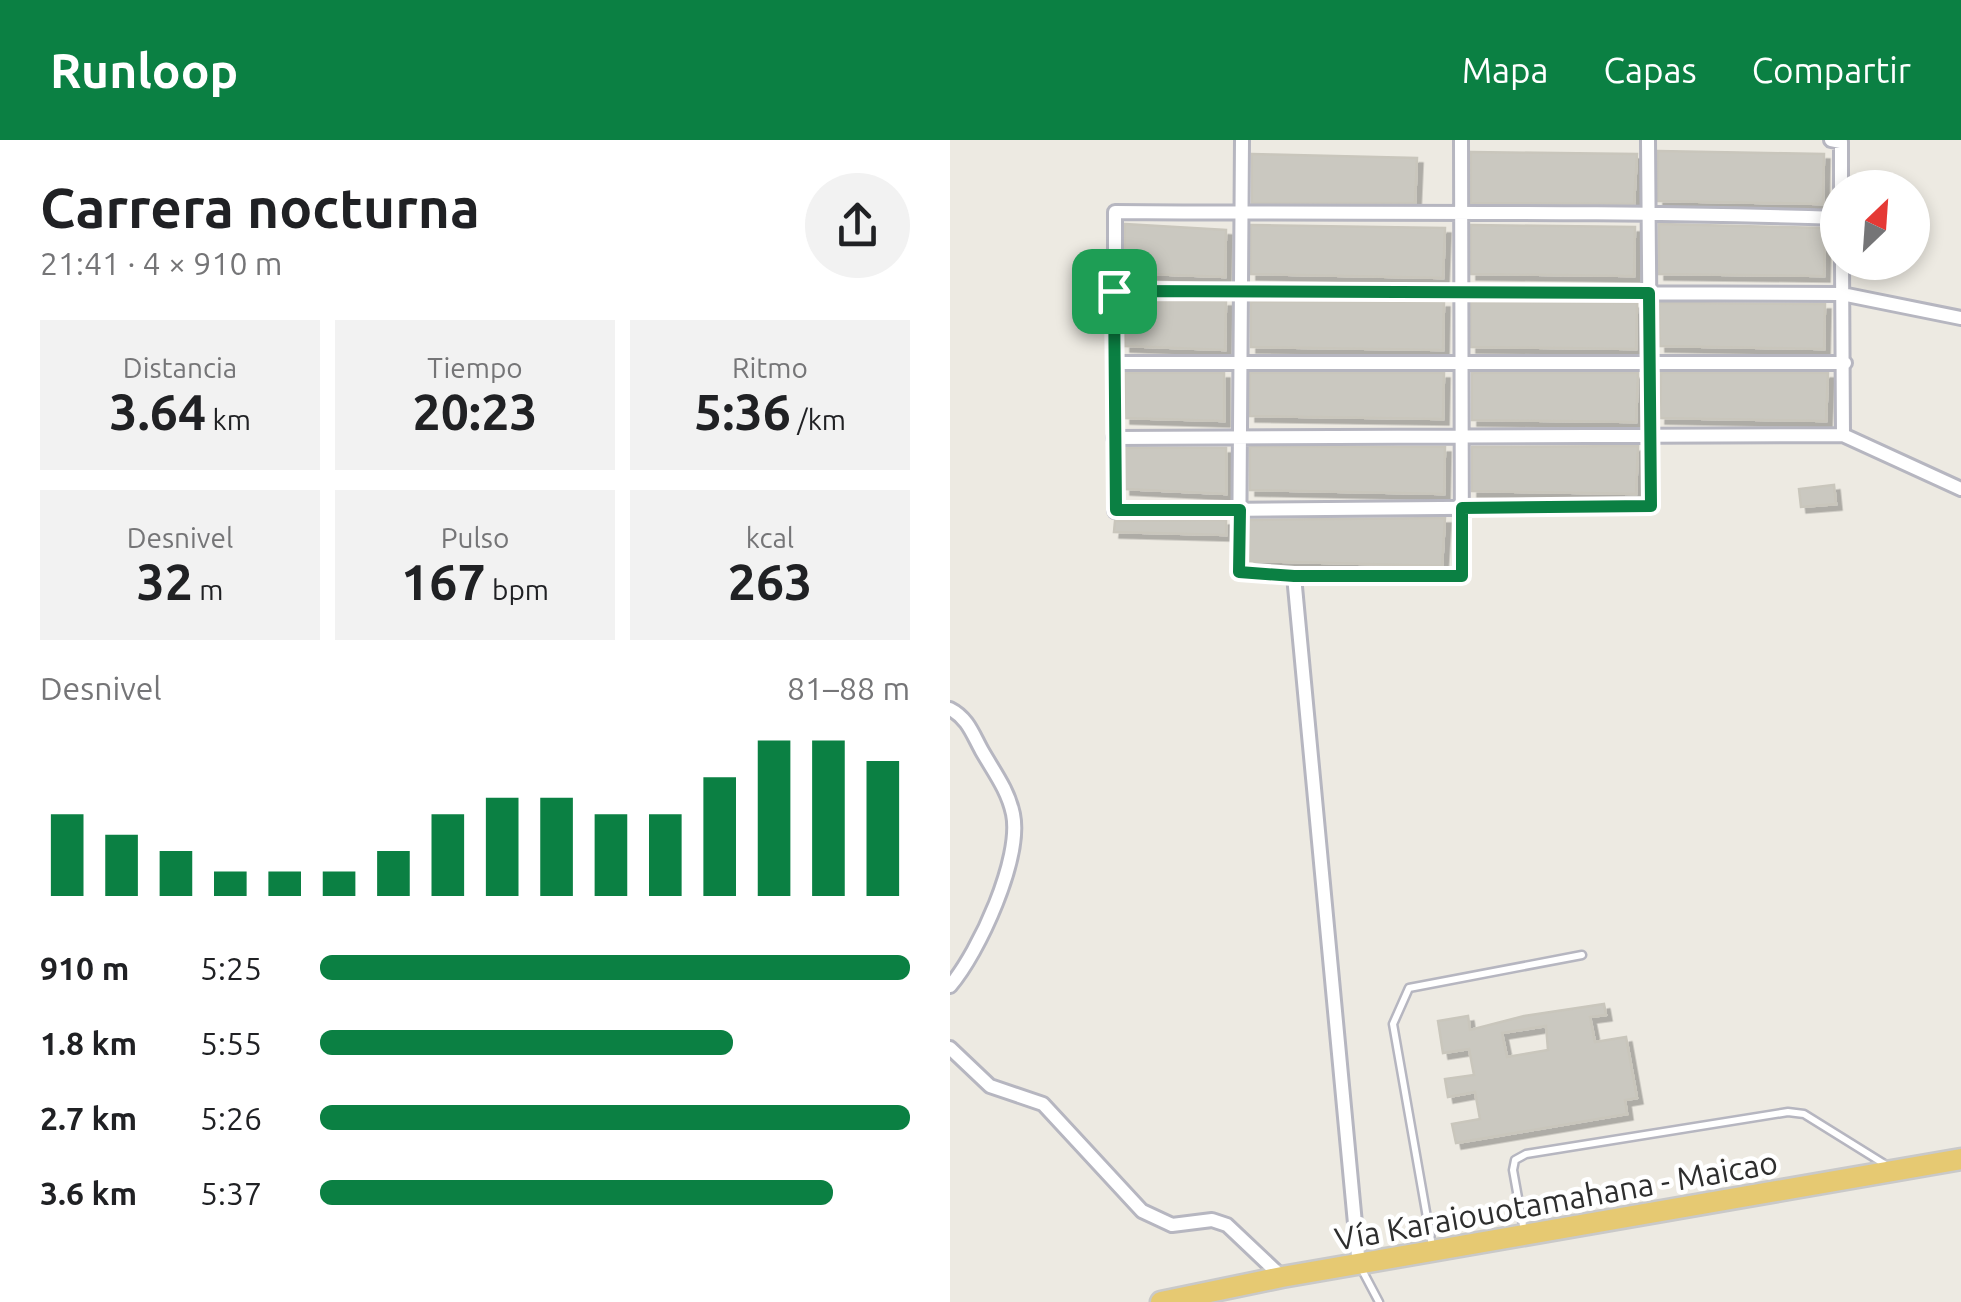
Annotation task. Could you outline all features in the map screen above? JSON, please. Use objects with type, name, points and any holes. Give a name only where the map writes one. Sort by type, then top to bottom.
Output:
[{"type":"highway","name":"Vía Karaiouotamahana - Maicao","points":[[1161,1302],[1961,1159]]},
{"type":"street","points":[[1242,140],[1239,572],[1294,576],[1462,576],[1461,140]]},
{"type":"street","points":[[1648,140],[1648,212],[1651,506],[1116,510],[1115,212],[1648,212],[1820,217]]},
{"type":"street","points":[[1832,140],[1841,142],[1842,170]]},
{"type":"street","points":[[1842,280],[1843,434]]},
{"type":"street","points":[[1114,291],[1842,294],[1961,318]]},
{"type":"street","points":[[1114,363],[1845,363]]},
{"type":"street","points":[[1114,438],[1843,434],[1961,489]]},
{"type":"street","points":[[1294,576],[1360,1266]]},
{"type":"street","points":[[950,709],[967,723],[1002,782],[1014,821],[1002,886],[988,926],[969,962],[950,986]]},
{"type":"street","points":[[950,1048],[990,1086],[1043,1104],[1142,1211],[1172,1226],[1212,1220],[1227,1226],[1282,1278]]},
{"type":"lane","points":[[1434,1252],[1392,1024],[1399,1004],[1409,988],[1582,955]]},
{"type":"lane","points":[[1525,1236],[1513,1170],[1514,1160],[1526,1154],[1788,1112],[1804,1114],[1895,1171]]},
{"type":"lane","points":[[1360,1266],[1379,1302]]},
{"type":"building","points":[[1658,151],[1824,154],[1820,204],[1658,201]]},
{"type":"building","points":[[1471,152],[1637,154],[1634,204],[1471,203]]},
{"type":"building","points":[[1252,154],[1417,158],[1415,203],[1252,203]]},
{"type":"building","points":[[1125,224],[1226,230],[1225,277],[1125,273]]},
{"type":"building","points":[[1659,224],[1820,228],[1820,276],[1659,274]]},
{"type":"building","points":[[1251,225],[1445,228],[1443,278],[1251,274]]},
{"type":"building","points":[[1471,225],[1635,227],[1634,276],[1471,274]]},
{"type":"building","points":[[1125,301],[1226,301],[1225,350],[1125,346]]},
{"type":"building","points":[[1251,302],[1444,302],[1443,350],[1251,347]]},
{"type":"building","points":[[1471,302],[1637,303],[1636,349],[1471,347]]},
{"type":"building","points":[[1659,303],[1825,304],[1824,349],[1660,346]]},
{"type":"building","points":[[1125,373],[1224,373],[1224,421],[1125,418]]},
{"type":"building","points":[[1250,373],[1444,373],[1443,419],[1250,416]]},
{"type":"building","points":[[1472,373],[1638,373],[1636,422],[1472,420]]},
{"type":"building","points":[[1661,373],[1828,373],[1826,421],[1660,418]]},
{"type":"building","points":[[1638,446],[1636,494],[1472,491],[1472,447]]},
{"type":"building","points":[[1250,447],[1445,447],[1444,494],[1250,490]]},
{"type":"building","points":[[1125,448],[1226,448],[1226,494],[1125,489]]},
{"type":"building","points":[[1834,485],[1836,504],[1801,507],[1799,489]]},
{"type":"building","points":[[1445,518],[1442,566],[1249,561],[1249,520]]},
{"type":"building","points":[[1226,520],[1226,535],[1114,532],[1115,521]]},
{"type":"building","points":[[1604,1004],[1606,1015],[1590,1017],[1595,1042],[1626,1037],[1637,1098],[1625,1100],[1627,1114],[1456,1143],[1452,1124],[1480,1119],[1475,1092],[1448,1097],[1445,1079],[1474,1075],[1469,1049],[1443,1053],[1438,1021],[1468,1016],[1470,1030],[1524,1016]],"holes":[[[1546,1026],[1548,1050],[1507,1057],[1502,1033]]]},
{"type":"route","points":[[1114,291],[1649,293],[1651,506],[1462,508],[1462,576],[1294,576],[1239,572],[1240,510],[1116,510],[1114,291]]}]
